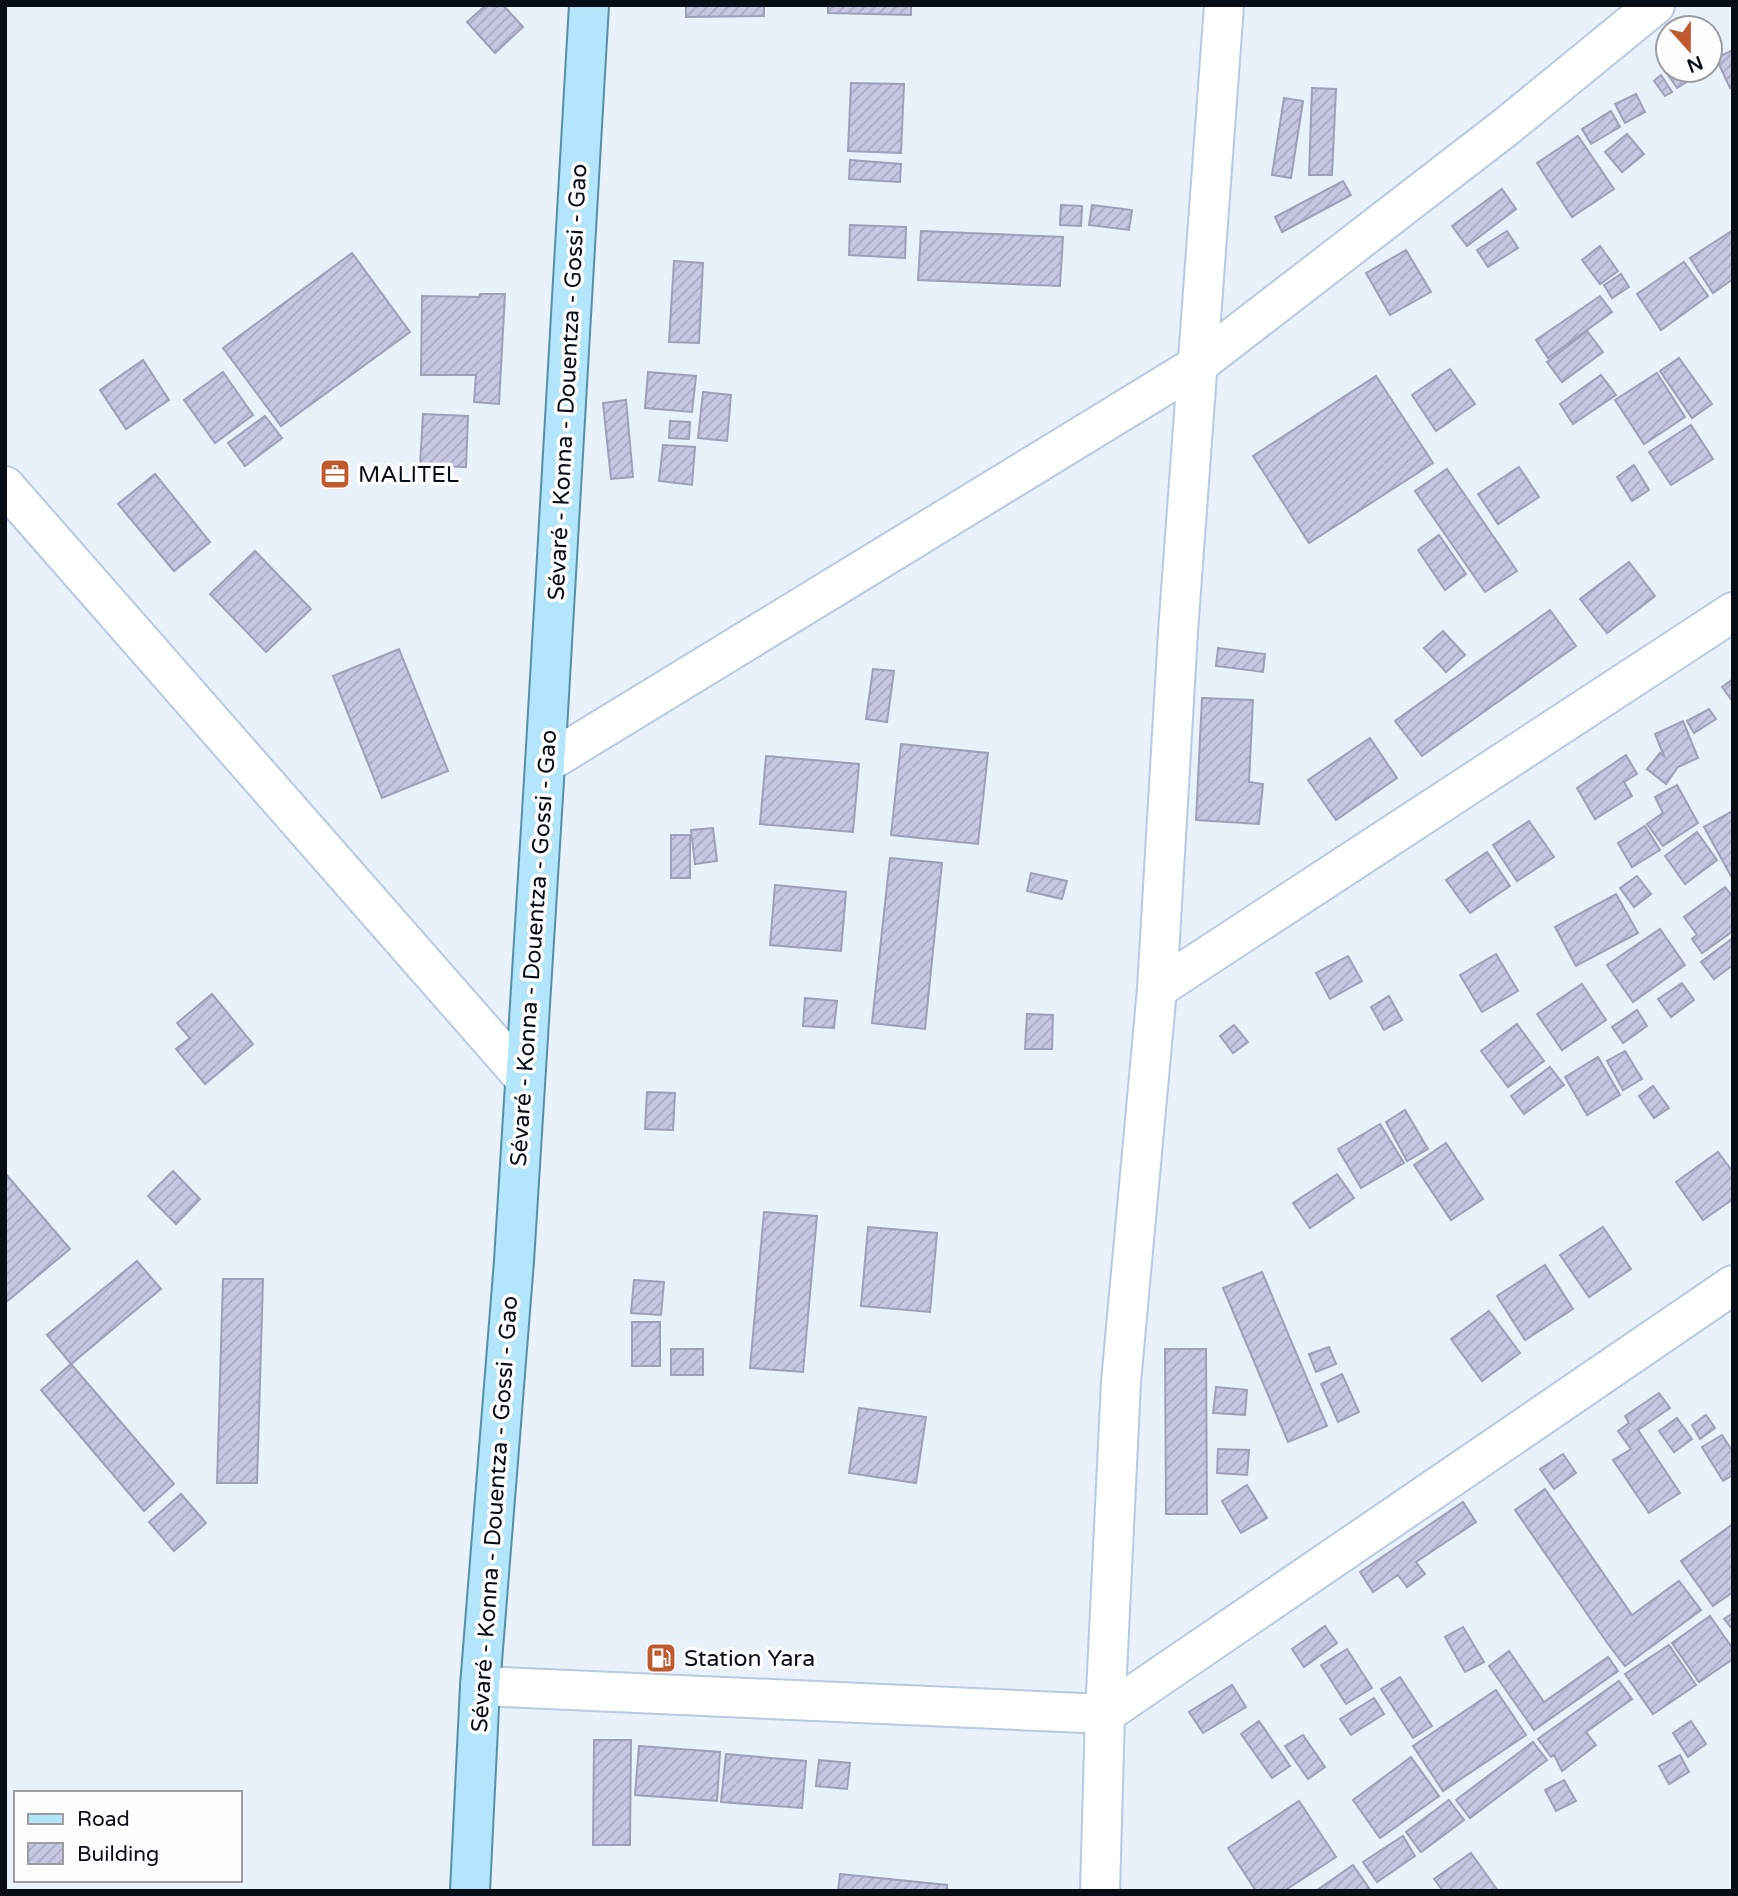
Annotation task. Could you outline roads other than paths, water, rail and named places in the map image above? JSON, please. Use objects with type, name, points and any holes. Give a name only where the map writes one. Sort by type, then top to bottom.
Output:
[{"type":"main road","name":"Sévaré - Konna - Douentza - Gossi - Gao","points":[[470,1891],[480,1686],[514,1261],[589,5]]},
{"type":"street","points":[[1100,1891],[1105,1714],[1121,1382],[1157,989],[1196,366],[1224,5]]},
{"type":"street","points":[[545,764],[1196,366],[1507,126],[1655,5]]},
{"type":"street","points":[[5,486],[525,1079]]},
{"type":"street","points":[[1157,989],[1733,612]]},
{"type":"street","points":[[480,1686],[1105,1714],[1733,1285]]},
{"type":"place","name":"MALITEL","points":[[335,474]]},
{"type":"place","name":"Station Yara","points":[[661,1658]]}]
